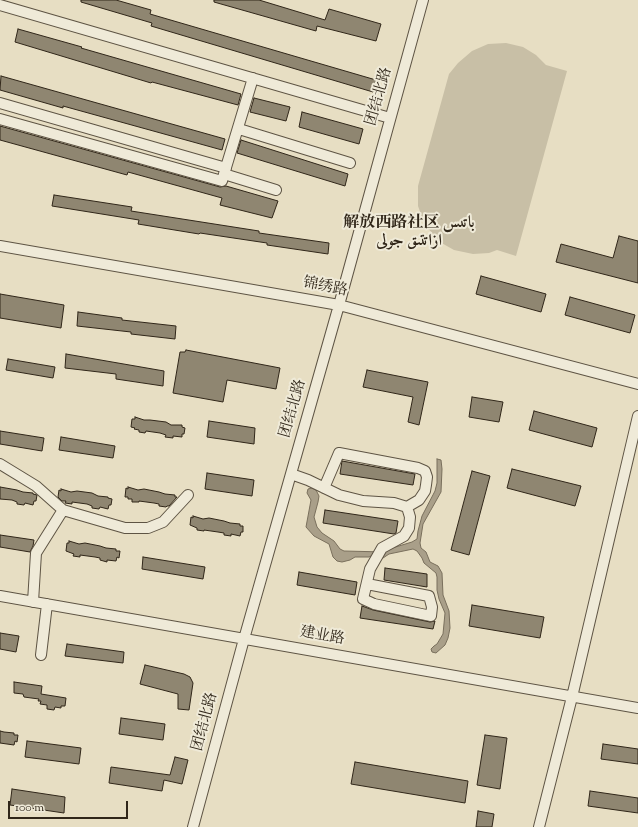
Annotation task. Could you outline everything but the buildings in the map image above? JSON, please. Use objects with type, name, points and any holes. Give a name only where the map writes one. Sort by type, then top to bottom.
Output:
[{"type":"street","name":"团结北路","points":[[193,827],[244,639],[339,305],[423,0]]},
{"type":"street","points":[[0,5],[390,118]]},
{"type":"street","points":[[0,119],[222,181],[254,78]]},
{"type":"street","points":[[0,103],[225,171],[276,190]]},
{"type":"street","points":[[239,129],[350,163]]},
{"type":"street","name":"锦绣路","points":[[0,246],[339,305],[638,384]]},
{"type":"street","points":[[539,827],[572,696],[638,416]]},
{"type":"street","points":[[291,474],[308,480],[324,488],[339,495],[363,501],[394,503],[407,507],[419,500],[425,491],[427,477],[425,471],[418,468],[339,453],[324,488]]},
{"type":"street","points":[[0,464],[36,486],[63,510],[125,528],[148,528],[163,522],[188,495]]},
{"type":"street","points":[[367,584],[429,596],[432,607],[431,616],[374,604],[363,599],[370,569],[382,548],[404,536],[409,528],[410,517],[407,507]]},
{"type":"street","points":[[33,602],[36,552],[63,510]]},
{"type":"street","name":"建业路","points":[[0,596],[638,708]]},
{"type":"street","points":[[41,655],[48,604]]},
{"type":"shaded area","points":[[506,43],[523,47],[536,55],[546,65],[567,71],[516,256],[497,250],[489,253],[473,254],[454,250],[438,241],[424,223],[418,206],[418,186],[449,74],[458,63],[472,51],[488,44]]},
{"type":"shaded area","points":[[437,459],[441,460],[441,492],[423,524],[420,543],[421,548],[426,552],[430,562],[438,566],[442,573],[443,595],[449,611],[450,628],[448,638],[445,645],[436,653],[432,652],[431,649],[437,644],[443,634],[445,613],[439,599],[436,573],[424,563],[417,551],[413,549],[389,554],[383,558],[373,555],[369,557],[355,557],[342,562],[337,561],[333,557],[329,544],[314,536],[306,527],[311,500],[307,493],[308,489],[312,488],[316,490],[319,496],[314,517],[317,527],[322,533],[334,541],[340,549],[344,551],[385,552],[389,549],[412,542],[417,539],[422,516],[435,491],[437,483]]},
{"type":"district","name":"解放西路社区 باتىس ازاتتىق جولى","points":[[409,233]]}]
